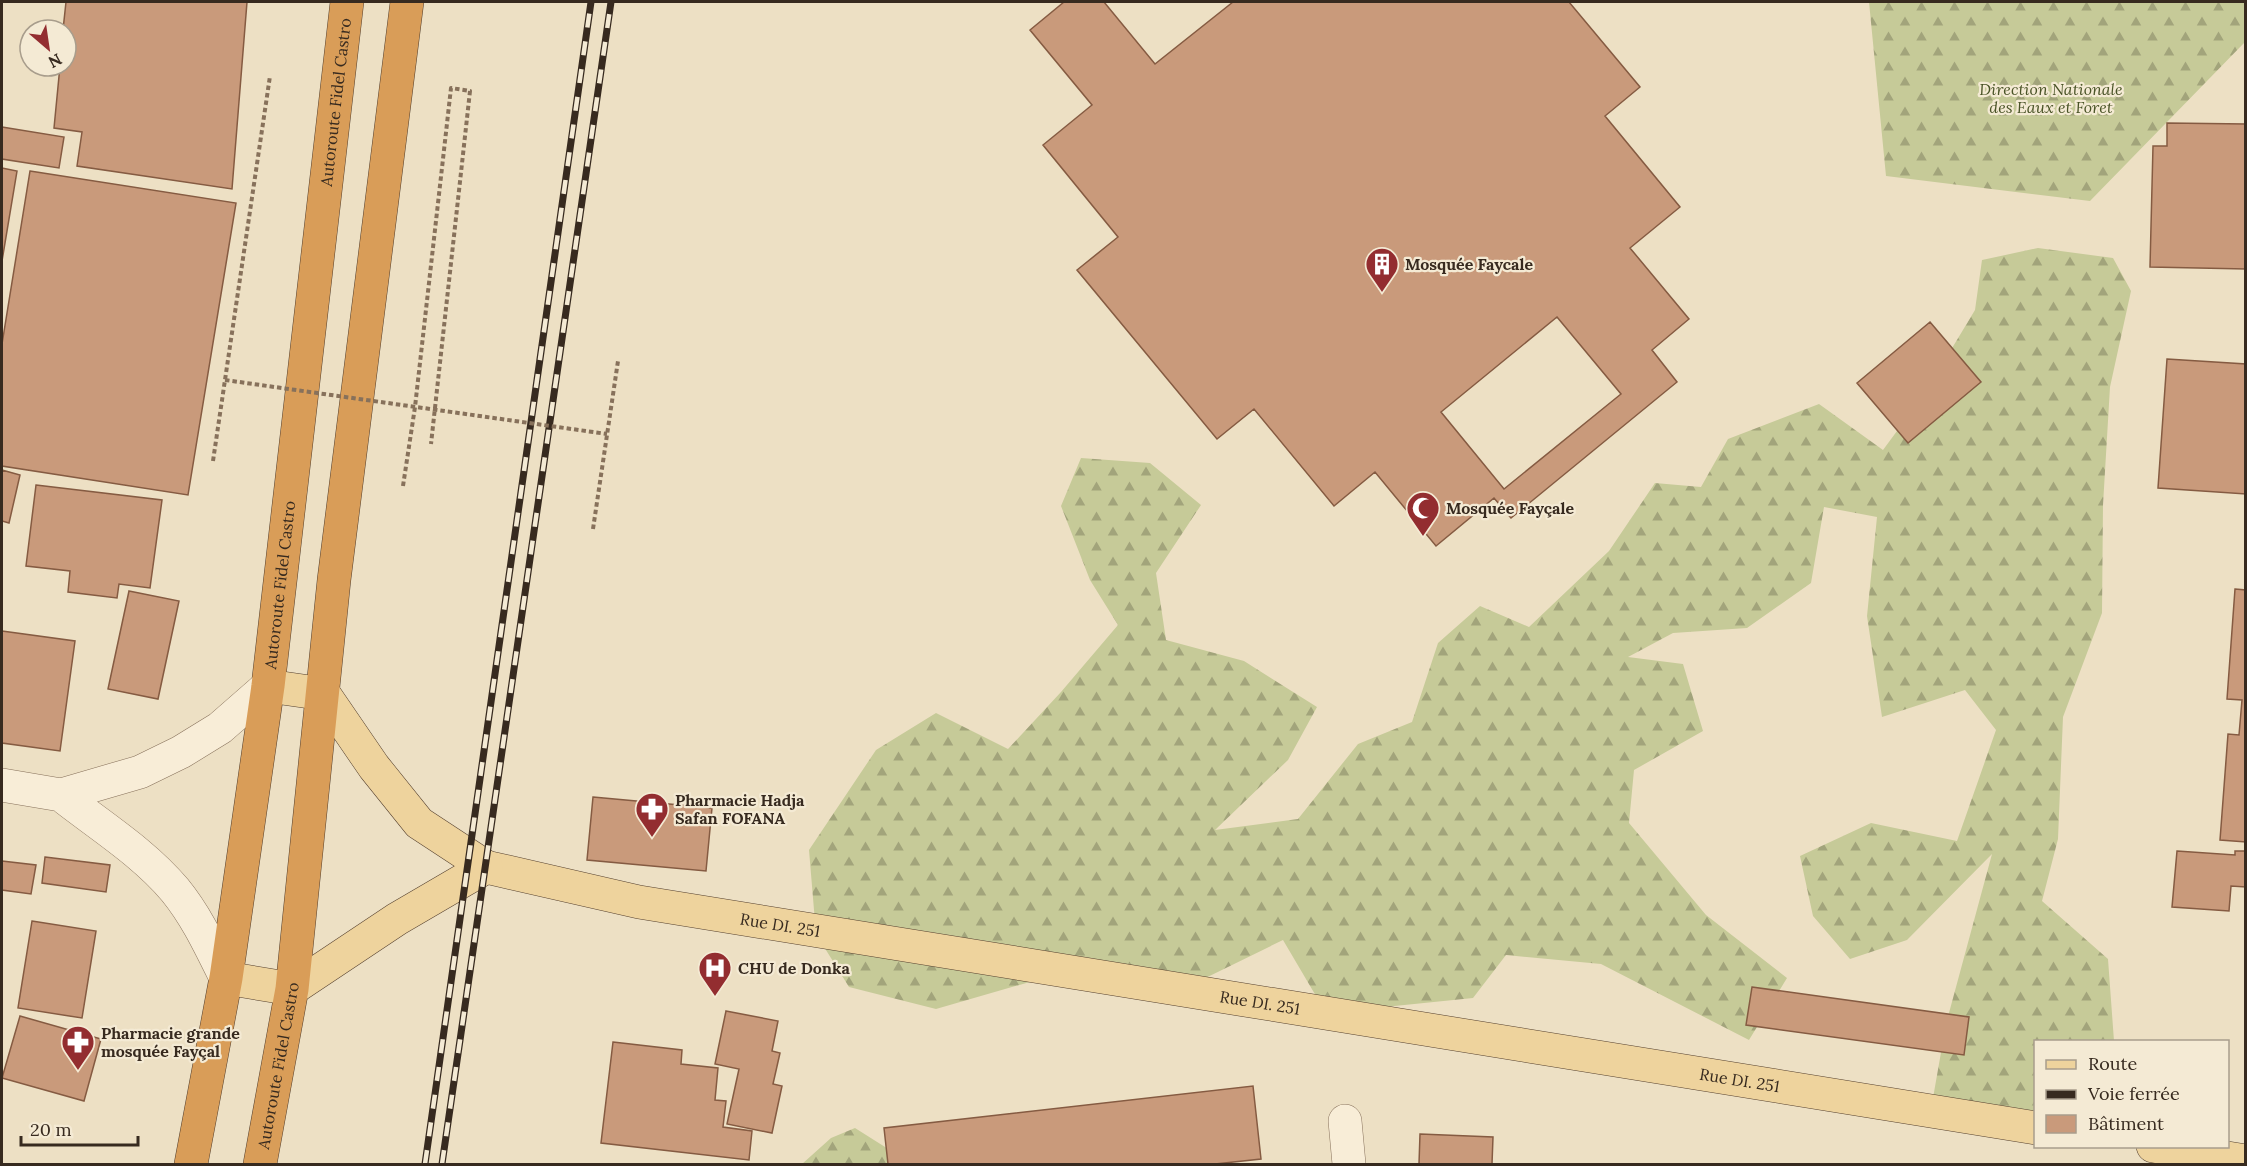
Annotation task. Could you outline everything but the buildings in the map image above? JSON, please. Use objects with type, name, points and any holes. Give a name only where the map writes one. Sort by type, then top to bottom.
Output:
[{"type":"highway","name":"Autoroute Fidel Castro","points":[[191,1164],[226,978],[268,686],[347,2]]},
{"type":"highway","name":"Autoroute Fidel Castro","points":[[261,1164],[292,989],[334,580],[407,2]]},
{"type":"main road","points":[[226,978],[292,989],[397,919],[486,867],[419,823],[374,767],[324,694],[268,686]]},
{"type":"main road","name":"Rue DI. 251","points":[[486,867],[639,902],[2034,1128]]},
{"type":"main road","points":[[2165,1148],[2246,1161]]},
{"type":"street","points":[[2,785],[61,795],[140,772],[181,752],[220,728],[268,686]]},
{"type":"street","points":[[61,795],[141,857],[174,890],[202,930],[226,978]]},
{"type":"street","points":[[1345,1121],[1349,1164]]},
{"type":"path","points":[[213,461],[270,76]]},
{"type":"path","points":[[403,486],[415,407],[451,88],[470,91],[431,444]]},
{"type":"path","points":[[593,528],[618,361]]},
{"type":"path","points":[[225,380],[607,434]]},
{"type":"green space","name":"Direction Nationale des Eaux et Foret","points":[[1869,2],[2245,2],[2245,42],[2090,201],[1886,176]]},
{"type":"green space","points":[[2038,248],[2113,258],[2131,291],[2110,387],[2103,505],[2102,613],[2063,717],[2058,839],[2042,901],[2108,959],[2114,1040],[2034,1040],[2034,1119],[1930,1115],[1946,1024],[1992,854],[1907,940],[1850,959],[1813,916],[1800,856],[1871,823],[1957,841],[1996,730],[1965,690],[1882,717],[1867,616],[1877,517],[1824,507],[1811,583],[1747,628],[1673,633],[1628,657],[1683,664],[1703,731],[1634,770],[1629,823],[1706,915],[1787,978],[1749,1040],[1601,964],[1506,955],[1473,998],[1326,1013],[1283,940],[1185,988],[1078,968],[936,1009],[849,987],[816,934],[809,850],[876,750],[936,713],[1008,749],[1061,692],[1118,625],[1090,580],[1061,506],[1081,458],[1150,463],[1201,505],[1156,573],[1166,640],[1244,661],[1317,707],[1288,760],[1215,830],[1298,819],[1358,744],[1412,722],[1438,643],[1480,606],[1529,627],[1609,551],[1655,483],[1701,487],[1728,439],[1819,404],[1883,450],[1925,393],[1975,310],[1982,260]]},
{"type":"green space","points":[[855,1128],[912,1164],[802,1164],[831,1138]]},
{"type":"railway","points":[[425,1164],[591,2]]},
{"type":"railway","points":[[442,1164],[611,2]]},
{"type":"place","name":"Mosquée Faycale","points":[[1382,293]]},
{"type":"place","name":"Mosquée Fayçale","points":[[1423,537]]},
{"type":"place","name":"Pharmacie Hadja Safan FOFANA","points":[[652,838]]},
{"type":"place","name":"CHU de Donka","points":[[715,997]]},
{"type":"place","name":"Pharmacie grande mosquée Fayçal","points":[[78,1071]]}]
